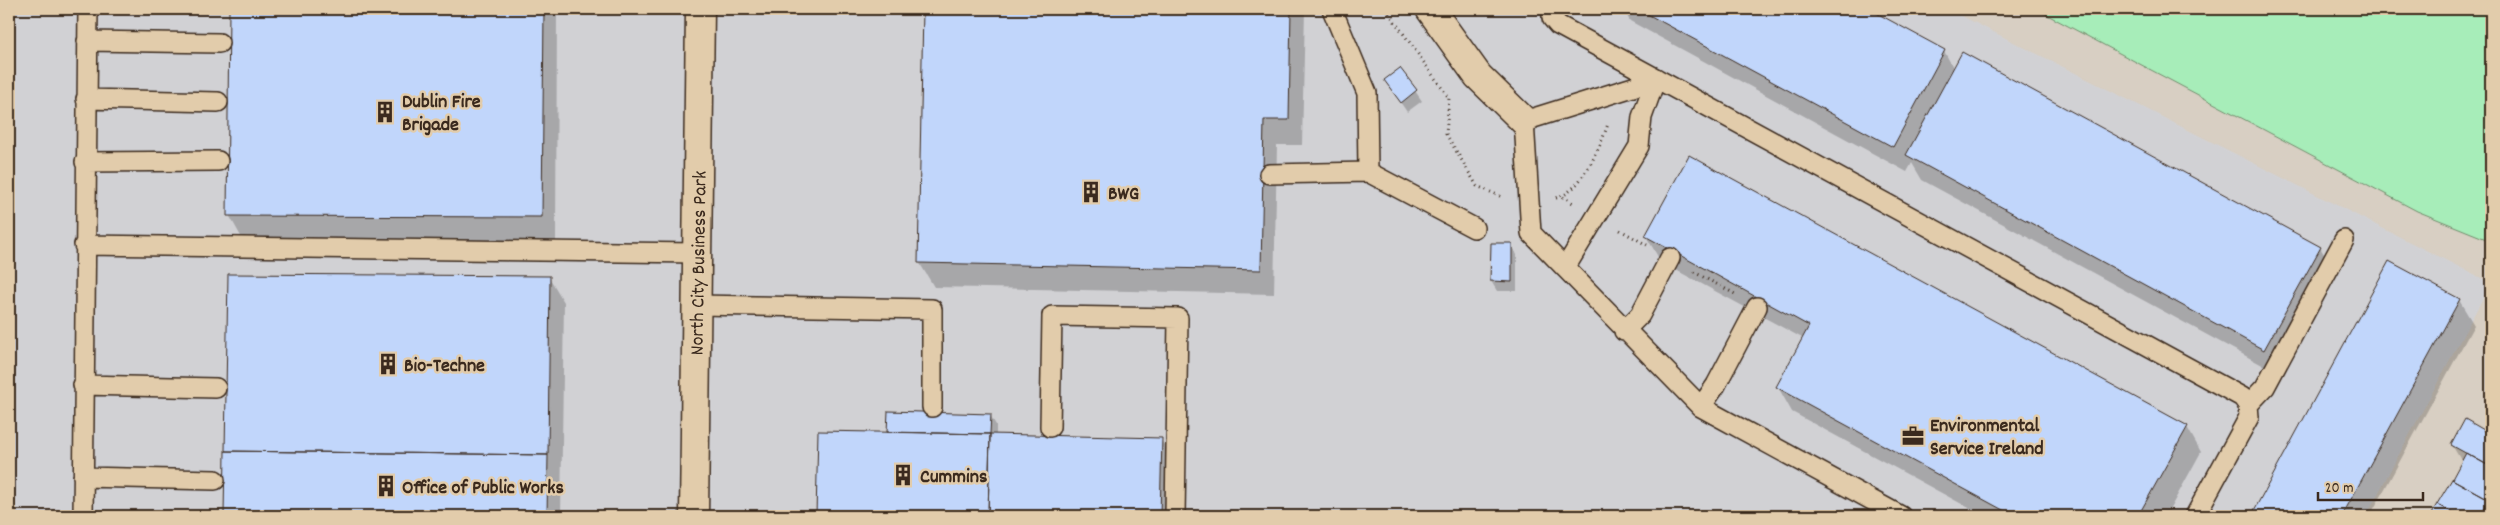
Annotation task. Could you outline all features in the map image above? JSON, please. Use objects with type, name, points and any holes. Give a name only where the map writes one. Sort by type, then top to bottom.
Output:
[{"type":"street","name":"North City Business Park","points":[[694,516],[700,9]]},
{"type":"street","points":[[1430,9],[1478,76],[1524,122]]},
{"type":"lane","points":[[83,516],[84,245],[88,9]]},
{"type":"lane","points":[[1552,9],[1552,18],[1558,24],[2242,397],[2248,406],[2249,417],[2195,516]]},
{"type":"lane","points":[[1335,10],[1367,93],[1368,172]]},
{"type":"lane","points":[[87,41],[218,43]]},
{"type":"lane","points":[[1656,78],[1524,122],[1531,233],[1624,331],[1700,407],[1901,516]]},
{"type":"lane","points":[[1565,268],[1639,146],[1642,117],[1656,78]]},
{"type":"lane","points":[[86,99],[218,102]]},
{"type":"lane","points":[[85,162],[218,161]]},
{"type":"lane","points":[[1269,174],[1368,172],[1474,228]]},
{"type":"lane","points":[[2248,406],[2265,387],[2344,240]]},
{"type":"lane","points":[[84,245],[698,253]]},
{"type":"lane","points":[[1624,331],[1640,315],[1670,258]]},
{"type":"lane","points":[[696,305],[932,309],[932,408]]},
{"type":"lane","points":[[1700,407],[1716,385],[1757,307]]},
{"type":"lane","points":[[1050,426],[1052,316],[1178,318],[1175,516]]},
{"type":"lane","points":[[83,385],[216,388]]},
{"type":"lane","points":[[83,477],[215,480]]},
{"type":"shaded area","points":[[9,9],[1948,9],[2491,283],[2366,516],[9,516]]},
{"type":"green space","points":[[2036,9],[2491,9],[2491,241],[2417,211]]},
{"type":"building","name":"Dublin Fire Brigade","points":[[229,9],[544,9],[542,217],[227,216]]},
{"type":"building","name":"BWG","points":[[923,9],[1291,9],[1289,120],[1264,120],[1261,270],[918,263]]},
{"type":"building","points":[[1638,9],[1869,9],[1945,50],[1893,147]]},
{"type":"building","points":[[1962,52],[2321,247],[2264,350],[1906,155]]},
{"type":"building","points":[[1400,68],[1417,90],[1401,103],[1384,80]]},
{"type":"building","points":[[1689,155],[2188,426],[2138,516],[2014,516],[1776,387],[1809,326],[1645,236]]},
{"type":"building","points":[[1491,243],[1512,243],[1512,282],[1490,281]]},
{"type":"building","points":[[2389,261],[2460,299],[2342,516],[2251,516]]},
{"type":"building","name":"Bio-Techne","points":[[228,274],[550,276],[548,455],[225,451]]},
{"type":"building","points":[[888,411],[991,414],[990,434],[887,432]]},
{"type":"building","points":[[2465,419],[2491,434],[2491,467],[2451,445]]},
{"type":"building","name":"Cummins","points":[[818,431],[990,434],[988,516],[816,516]]},
{"type":"building","points":[[990,434],[1162,438],[1160,516],[988,516]]},
{"type":"building","name":"Office of Public Works","points":[[225,451],[548,455],[547,516],[224,516]]},
{"type":"building","points":[[2466,453],[2491,467],[2490,500],[2452,479]]},
{"type":"building","points":[[2452,479],[2490,500],[2480,516],[2459,516],[2437,504]]},
{"type":"building","points":[[2437,504],[2459,516],[2430,516]]},
{"type":"place","name":"Dublin Fire Brigade","points":[[385,112]]},
{"type":"place","name":"BWG","points":[[1091,192]]},
{"type":"place","name":"Bio-Techne","points":[[388,364]]},
{"type":"place","name":"Environmental Service Ireland","points":[[1913,436]]},
{"type":"place","name":"Cummins","points":[[903,475]]},
{"type":"place","name":"Office of Public Works","points":[[386,486]]}]
